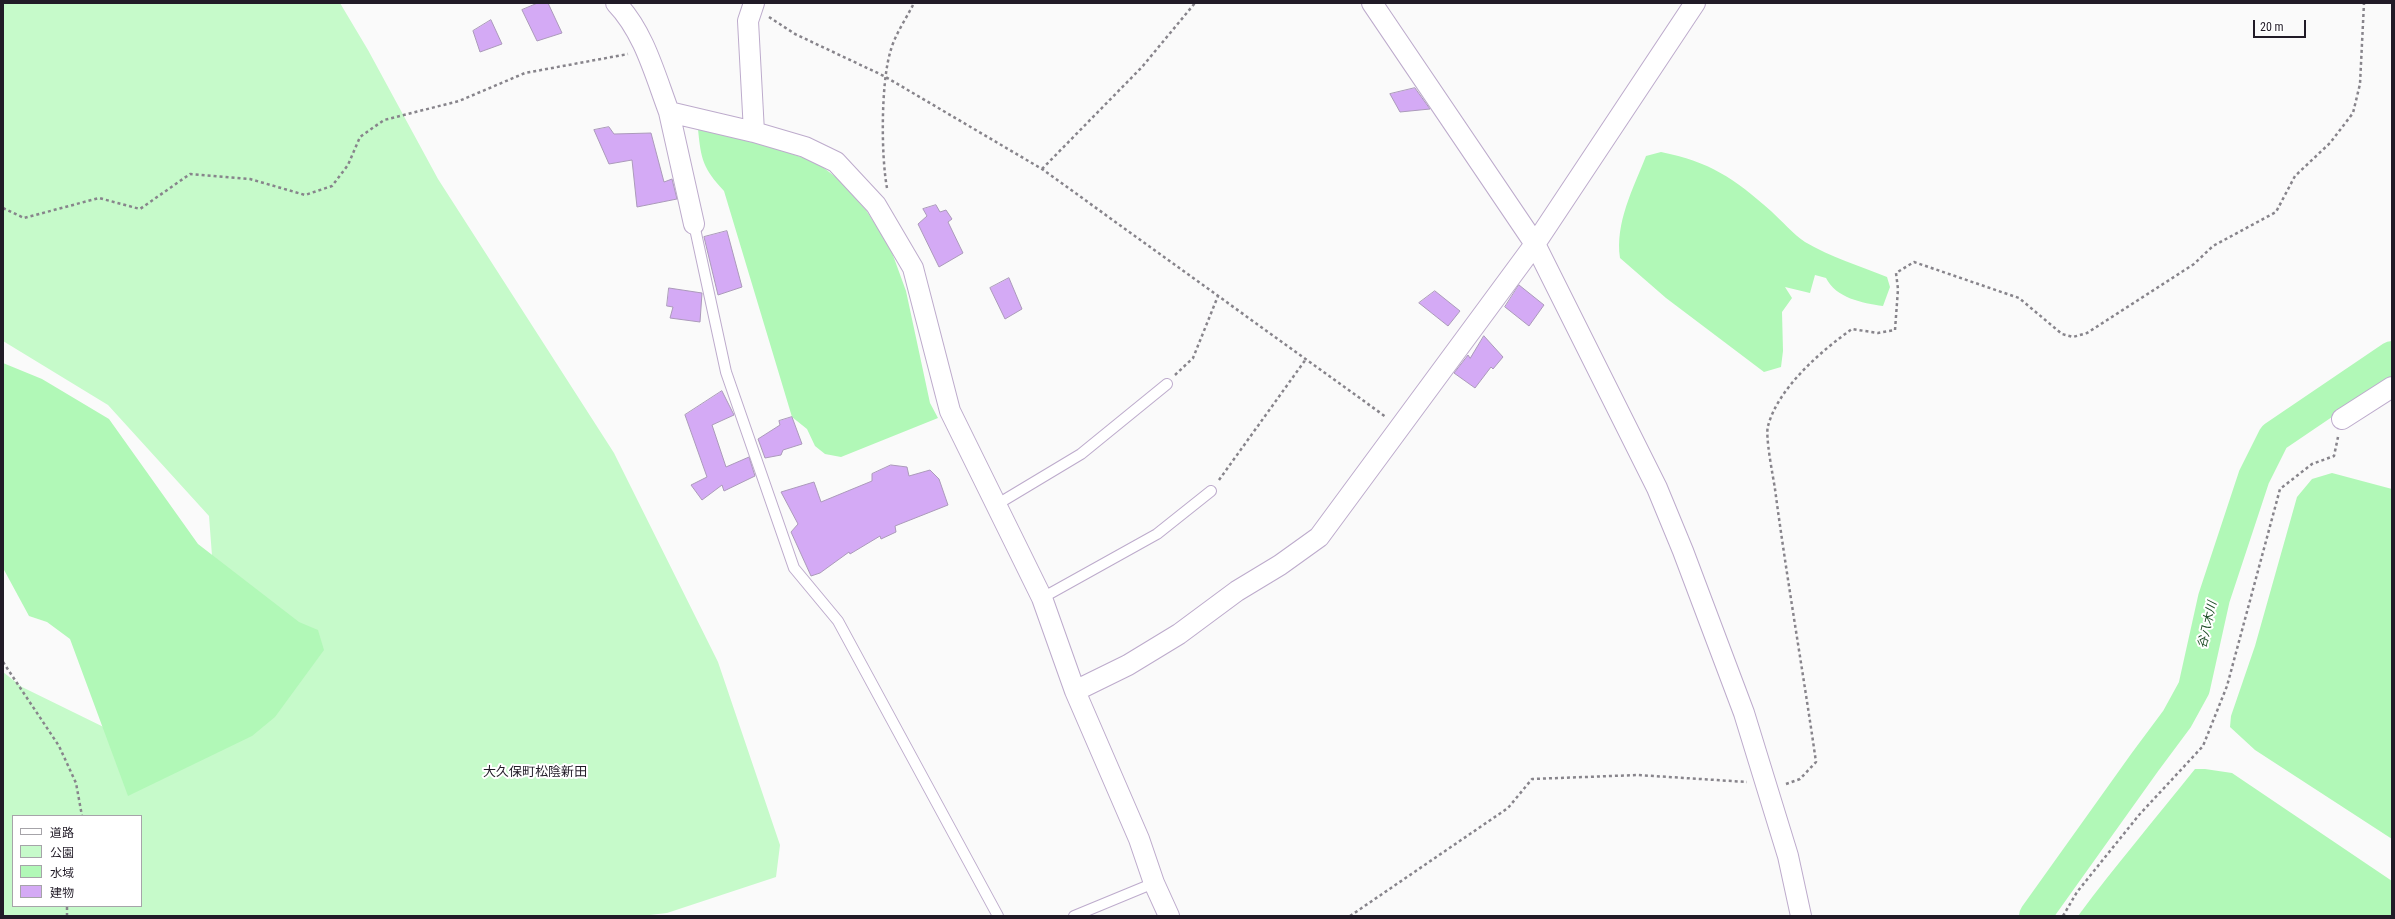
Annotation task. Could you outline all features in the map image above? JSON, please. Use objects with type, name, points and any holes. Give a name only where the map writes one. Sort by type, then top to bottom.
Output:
[{"type":"street","points":[[616,3],[627,15],[646,50],[669,112],[694,224]]},
{"type":"street","points":[[1372,3],[1535,244],[1660,495],[1683,551],[1744,713],[1768,785],[1788,856],[1801,916]]},
{"type":"street","points":[[1075,691],[1128,664],[1179,634],[1237,591],[1280,566],[1319,537],[1401,428],[1535,244],[1695,3]]},
{"type":"street","points":[[754,5],[748,21],[754,132]]},
{"type":"street","points":[[669,112],[754,132],[805,147],[836,162],[876,205],[913,268],[950,411],[1042,598],[1075,691],[1139,838],[1154,883],[1169,916]]},
{"type":"street","points":[[2342,419],[2392,387]]},
{"type":"lane","points":[[694,224],[726,372],[794,568],[838,621],[998,916]]},
{"type":"lane","points":[[996,505],[1081,454],[1166,384]]},
{"type":"lane","points":[[1042,598],[1157,534],[1211,490]]},
{"type":"lane","points":[[1074,916],[1154,883]]},
{"type":"path","points":[[890,194],[887,187],[884,157],[884,76],[890,51],[914,3]]},
{"type":"path","points":[[1042,169],[1142,67],[1195,3]]},
{"type":"path","points":[[1350,916],[1508,808],[1532,779],[1638,775],[1721,779],[1782,786],[1800,779],[1816,762],[1802,660],[1786,579],[1768,427],[1782,395],[1831,344],[1852,329],[1878,333],[1894,330],[1898,289],[1896,273],[1914,262],[2019,298],[2062,334],[2073,337],[2087,333],[2194,264],[2213,246],[2276,212],[2295,176],[2330,143],[2353,112],[2360,84],[2364,3]]},
{"type":"path","points":[[754,5],[796,34],[884,76],[1042,169],[1401,428]]},
{"type":"path","points":[[3,208],[24,218],[100,198],[140,209],[190,174],[250,179],[305,195],[332,186],[348,165],[360,137],[384,120],[459,101],[525,73],[646,50]]},
{"type":"path","points":[[1166,384],[1193,358],[1218,296]]},
{"type":"path","points":[[1211,490],[1306,359]]},
{"type":"path","points":[[2063,916],[2077,892],[2139,815],[2203,746],[2227,686],[2280,489],[2312,464],[2334,456],[2342,419]]},
{"type":"path","points":[[3,662],[59,746],[76,783],[82,815]]},
{"type":"green space","points":[[3,3],[340,3],[368,50],[438,179],[614,453],[718,662],[780,845],[776,877],[667,913],[641,916],[3,916],[3,672],[22,687],[124,737],[218,635],[209,516],[108,405],[3,341]]},
{"type":"water","points":[[698,129],[750,140],[816,162],[837,178],[866,210],[890,247],[906,291],[930,403],[938,418],[841,457],[825,454],[815,446],[807,429],[792,417],[724,191],[704,163],[700,149]]},
{"type":"water","points":[[1661,152],[1708,166],[1733,180],[1758,199],[1805,242],[1835,257],[1887,277],[1890,287],[1883,306],[1858,301],[1843,295],[1830,285],[1826,278],[1815,275],[1810,293],[1785,287],[1792,298],[1782,312],[1783,351],[1781,367],[1764,372],[1666,298],[1620,258],[1620,232],[1626,206],[1646,156]]},
{"type":"water","points":[[3,363],[42,379],[109,419],[198,544],[299,622],[318,630],[324,650],[275,717],[252,736],[128,796],[70,639],[47,622],[29,616],[3,568]]},
{"type":"water","points":[[2332,473],[2392,489],[2392,839],[2255,750],[2230,727],[2231,716],[2255,646],[2297,497],[2312,479]]},
{"type":"water","points":[[2195,769],[2232,773],[2392,881],[2392,916],[2078,916],[2121,860]]},
{"type":"building","points":[[538,3],[548,3],[562,33],[537,41],[522,10]]},
{"type":"building","points":[[491,20],[502,44],[480,52],[473,31]]},
{"type":"building","points":[[1415,88],[1430,109],[1400,112],[1390,94]]},
{"type":"building","points":[[609,127],[614,134],[651,133],[664,182],[672,179],[677,199],[637,207],[632,160],[609,164],[594,130]]},
{"type":"building","points":[[936,205],[940,212],[946,210],[952,219],[948,222],[963,253],[939,267],[918,224],[927,216],[923,209]]},
{"type":"building","points":[[727,231],[742,287],[718,295],[704,237]]},
{"type":"building","points":[[1009,278],[1022,309],[1005,319],[990,288]]},
{"type":"building","points":[[1519,285],[1544,305],[1529,326],[1505,307]]},
{"type":"building","points":[[669,288],[702,293],[700,322],[670,318],[673,307],[667,306]]},
{"type":"building","points":[[1435,291],[1460,311],[1448,326],[1419,303]]},
{"type":"building","points":[[1484,336],[1503,357],[1493,369],[1491,367],[1475,388],[1454,373],[1468,355],[1470,358]]},
{"type":"building","points":[[722,391],[734,415],[712,425],[726,467],[749,457],[755,476],[724,491],[722,485],[702,500],[691,485],[707,477],[685,415]]},
{"type":"building","points":[[792,417],[802,444],[783,450],[781,455],[765,458],[758,439],[780,425],[779,421]]},
{"type":"building","points":[[891,465],[907,467],[909,476],[930,470],[939,479],[948,505],[895,526],[896,532],[881,539],[880,536],[850,554],[849,552],[820,573],[811,576],[791,532],[798,524],[781,492],[814,482],[821,502],[872,481],[872,474]]},
{"type":"waterway","name":"谷八木川","points":[[2035,916],[2177,719],[2194,688],[2214,598],[2254,477],[2274,437],[2392,357]]},
{"type":"district","name":"大久保町松陰新田","points":[[535,773]]}]
